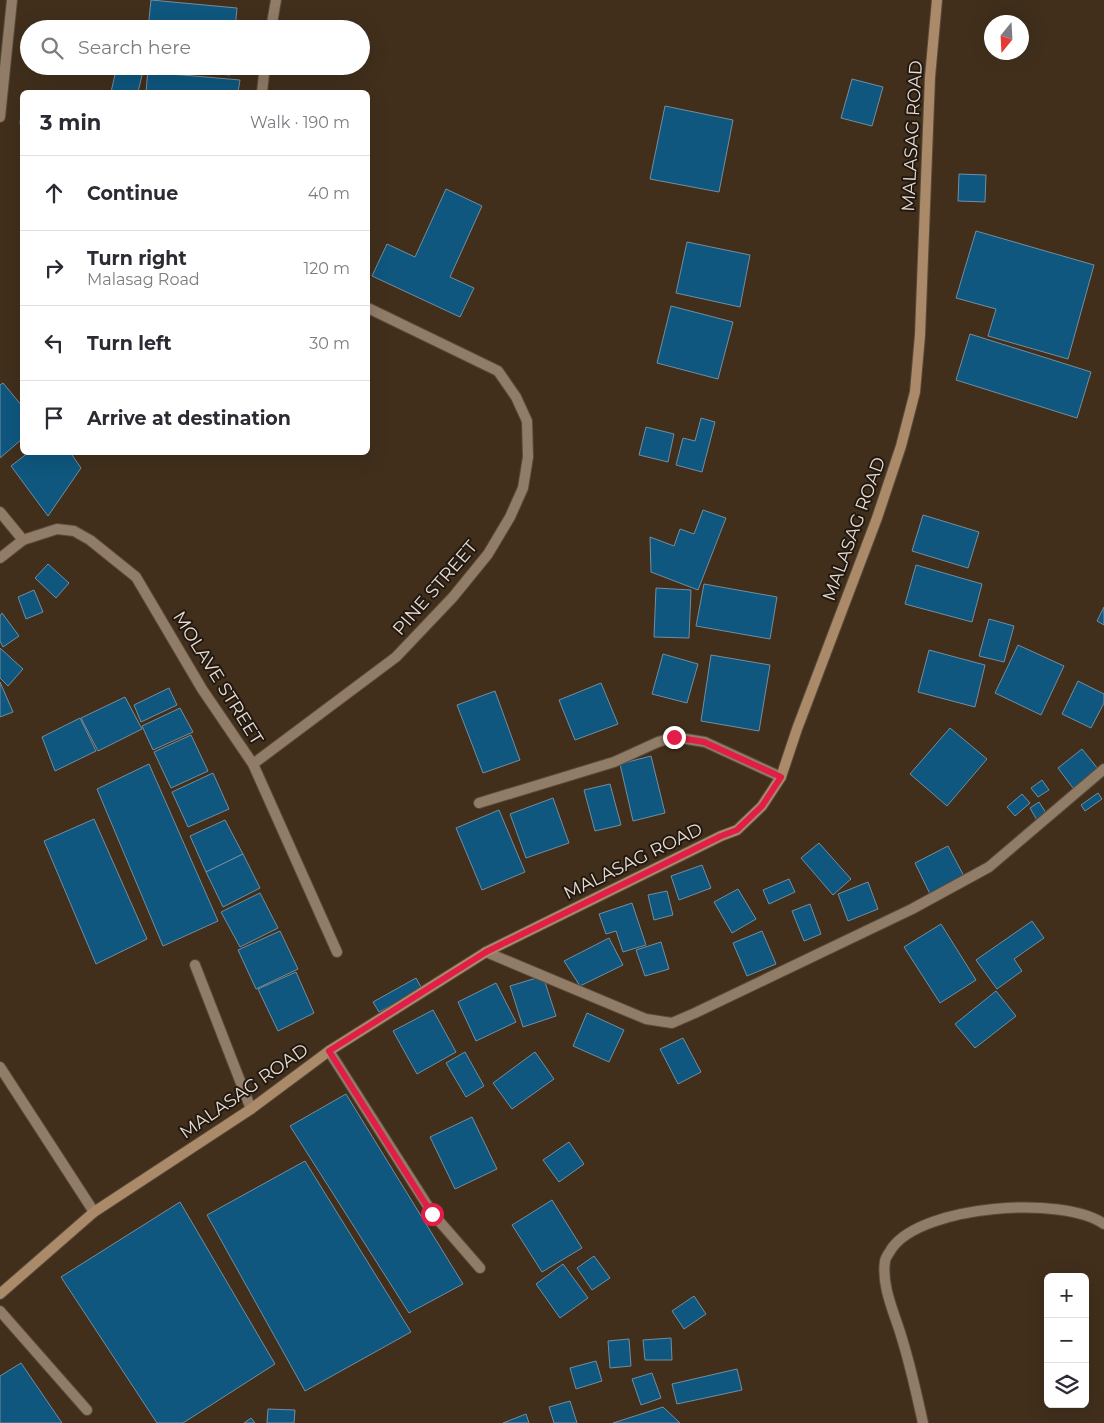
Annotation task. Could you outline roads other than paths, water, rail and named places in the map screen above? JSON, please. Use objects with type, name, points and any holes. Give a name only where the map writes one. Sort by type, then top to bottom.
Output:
[{"type":"street","points":[[0,117],[12,0]]},
{"type":"street","points":[[273,20],[276,0]]},
{"type":"street","name":"MALASAG ROAD","points":[[0,1294],[94,1212],[251,1109],[329,1051],[486,952],[721,836],[737,830],[762,806],[781,777],[797,729],[877,518],[902,446],[915,392],[920,335],[930,77],[938,0]]},
{"type":"street","points":[[262,90],[264,75]]},
{"type":"street","name":"PINE STREET","points":[[253,764],[396,657],[453,597],[488,554],[510,517],[523,488],[528,457],[527,421],[516,396],[498,370],[370,309]]},
{"type":"street","points":[[0,512],[22,540],[0,558]]},
{"type":"street","name":"MOLAVE STREET","points":[[22,540],[57,529],[74,531],[90,540],[136,577],[202,689],[253,764],[337,952]]},
{"type":"street","points":[[479,804],[614,762],[658,742],[674,737],[704,742],[781,777]]},
{"type":"street","points":[[486,952],[646,1019],[672,1023],[912,909],[989,867],[1104,769]]},
{"type":"street","points":[[195,965],[251,1109]]},
{"type":"street","points":[[329,1051],[432,1214],[480,1268]]},
{"type":"street","points":[[0,1067],[94,1212]]},
{"type":"street","points":[[923,1423],[904,1343],[884,1279],[885,1258],[895,1244],[912,1230],[959,1214],[1005,1207],[1069,1210],[1104,1224]]},
{"type":"street","points":[[0,1311],[87,1410]]}]
